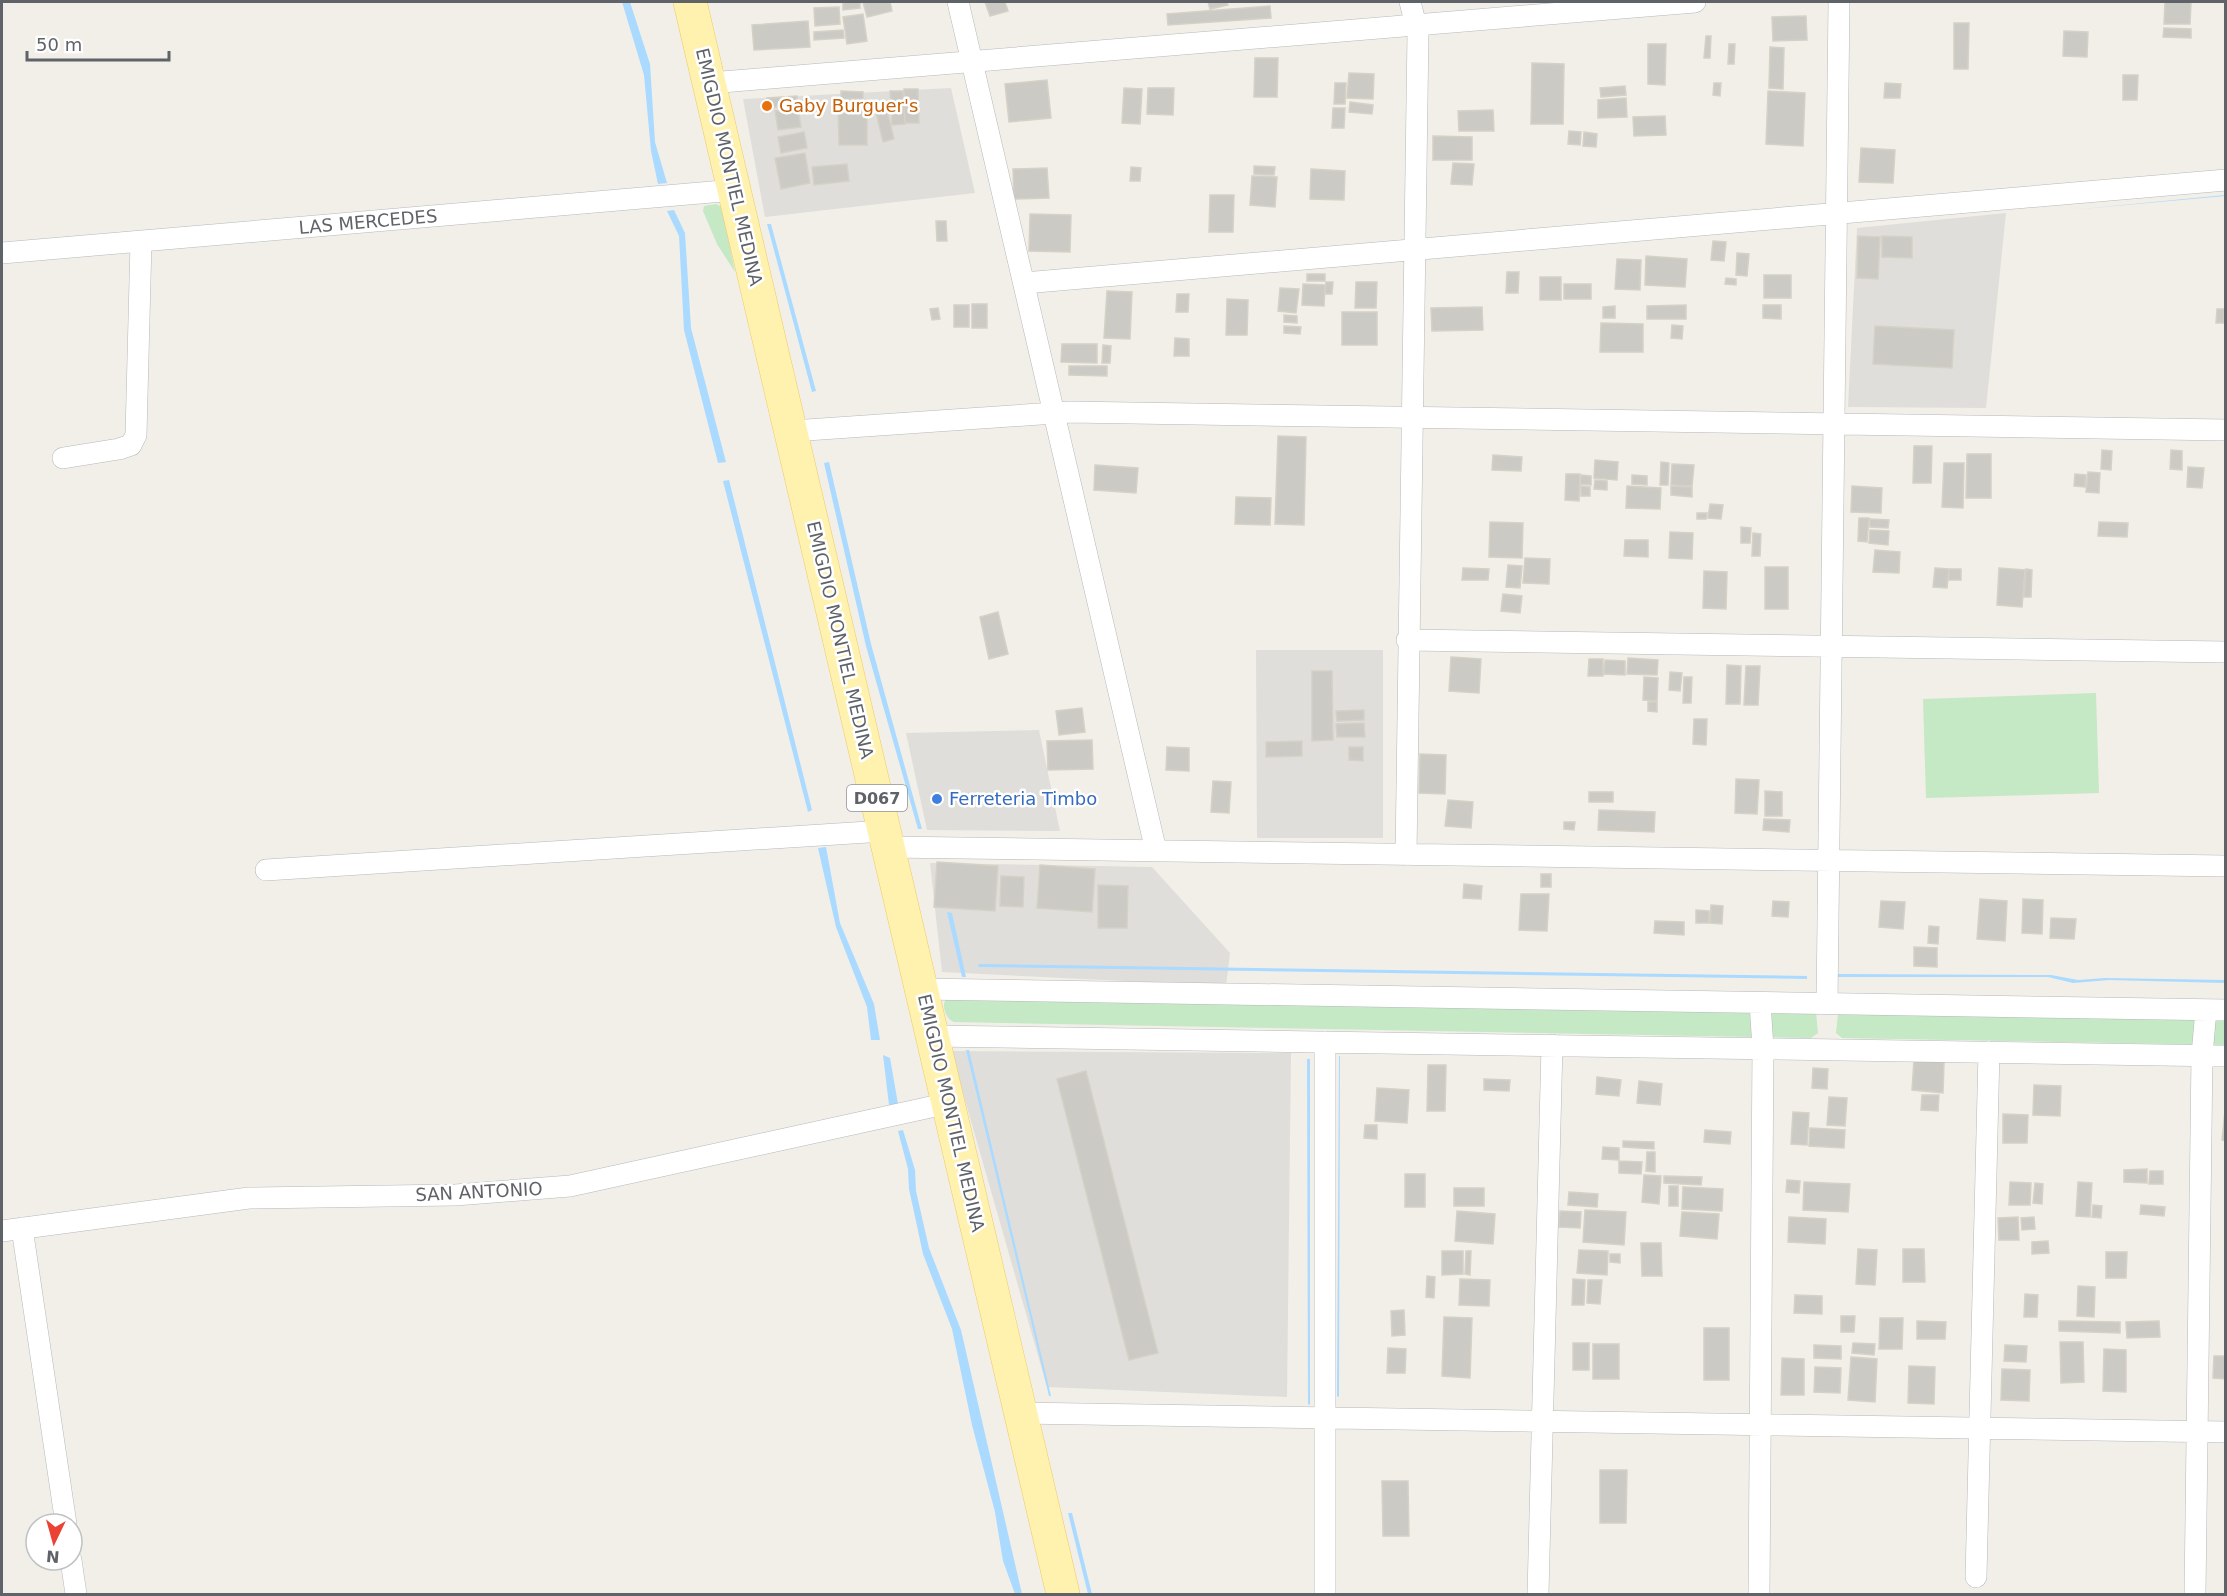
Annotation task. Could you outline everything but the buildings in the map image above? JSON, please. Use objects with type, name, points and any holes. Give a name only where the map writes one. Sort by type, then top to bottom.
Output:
[{"type":"main road","name":"EMIGDIO MONTIEL MEDINA","points":[[690,2],[1063,1594]]},
{"type":"street","points":[[958,2],[1156,851]]},
{"type":"street","points":[[1406,855],[1407,640],[1415,250],[1416,25],[1410,2]]},
{"type":"street","points":[[710,83],[1695,2]]},
{"type":"street","points":[[1827,1004],[1839,2]]},
{"type":"street","points":[[1024,283],[2226,180]]},
{"type":"street","name":"LAS MERCEDES","points":[[2,253],[735,190]]},
{"type":"street","points":[[63,458],[119,449],[131,445],[136,435],[141,242]]},
{"type":"street","points":[[792,431],[1054,412],[2226,430]]},
{"type":"street","points":[[1407,640],[2226,652]]},
{"type":"street","points":[[266,870],[886,839],[1156,851],[2226,866]]},
{"type":"street","points":[[921,989],[2216,1010],[2202,1055],[2195,1594]]},
{"type":"street","points":[[1759,1594],[1762,1048],[1760,1003]]},
{"type":"street","points":[[932,1036],[2226,1056]]},
{"type":"street","points":[[1325,1042],[1325,1594]]},
{"type":"street","points":[[1538,1594],[1552,1045]]},
{"type":"street","points":[[1976,1577],[1989,1052]]},
{"type":"street","name":"SAN ANTONIO","points":[[12,1229],[249,1198],[455,1195],[570,1186],[949,1103]]},
{"type":"street","points":[[12,1229],[64,1512]]},
{"type":"street","points":[[1020,1413],[2226,1432]]},
{"type":"street","points":[[73,1572],[76,1594]]},
{"type":"shaded area","points":[[951,88],[975,193],[765,217],[743,99]]},
{"type":"shaded area","points":[[2006,213],[1986,408],[1848,407],[1857,228]]},
{"type":"shaded area","points":[[1256,650],[1383,650],[1383,838],[1257,838]]},
{"type":"shaded area","points":[[1039,730],[1060,831],[927,830],[906,733]]},
{"type":"shaded area","points":[[930,863],[1152,867],[1230,953],[1226,986],[942,972]]},
{"type":"shaded area","points":[[951,1051],[1291,1053],[1287,1397],[1047,1387]]},
{"type":"green space","points":[[716,204],[722,207],[735,272],[717,244],[703,211],[704,206]]},
{"type":"green space","points":[[2096,693],[2099,793],[1926,798],[1923,699]]},
{"type":"green space","points":[[946,999],[1816,1012],[1818,1033],[1811,1038],[954,1022],[945,1012]]},
{"type":"green space","points":[[1838,1014],[2226,1018],[2225,1045],[1842,1038],[1836,1033]]},
{"type":"water","points":[[622,2],[630,2],[650,64],[655,142],[667,183],[658,184],[651,151],[644,75]]},
{"type":"water","points":[[2225,195],[2225,196],[2071,210]]},
{"type":"water","points":[[674,210],[685,233],[691,328],[726,462],[718,463],[684,330],[679,236],[667,211]]},
{"type":"water","points":[[767,224],[771,224],[816,391],[812,392]]},
{"type":"water","points":[[829,462],[871,644],[922,829],[918,829],[866,646],[824,463]]},
{"type":"water","points":[[729,480],[812,810],[808,812],[723,481]]},
{"type":"water","points":[[826,847],[840,923],[874,1004],[880,1040],[871,1040],[867,1007],[836,927],[818,848]]},
{"type":"water","points":[[947,912],[952,913],[966,977],[962,977]]},
{"type":"water","points":[[979,964],[1807,976],[1807,979],[978,967]]},
{"type":"water","points":[[1838,974],[2051,975],[2078,980],[2105,978],[2225,980],[2226,983],[2109,980],[2073,983],[2048,977],[1838,977]]},
{"type":"water","points":[[966,1050],[969,1050],[1051,1396],[1049,1396]]},
{"type":"water","points":[[883,1055],[890,1058],[898,1104],[889,1105]]},
{"type":"water","points":[[1340,1056],[1339,1397],[1337,1396]]},
{"type":"water","points":[[1307,1059],[1310,1059],[1310,1405],[1308,1404]]},
{"type":"water","points":[[903,1130],[915,1170],[916,1191],[929,1248],[961,1330],[1022,1594],[1015,1594],[1003,1561],[995,1512],[972,1425],[952,1329],[923,1254],[909,1189],[908,1169],[898,1131]]},
{"type":"water","points":[[1068,1513],[1072,1513],[1092,1594],[1088,1594]]},
{"type":"place","name":"Gaby Burguer's","points":[[767,106]]},
{"type":"place","name":"Ferreteria Timbo","points":[[937,799]]}]
